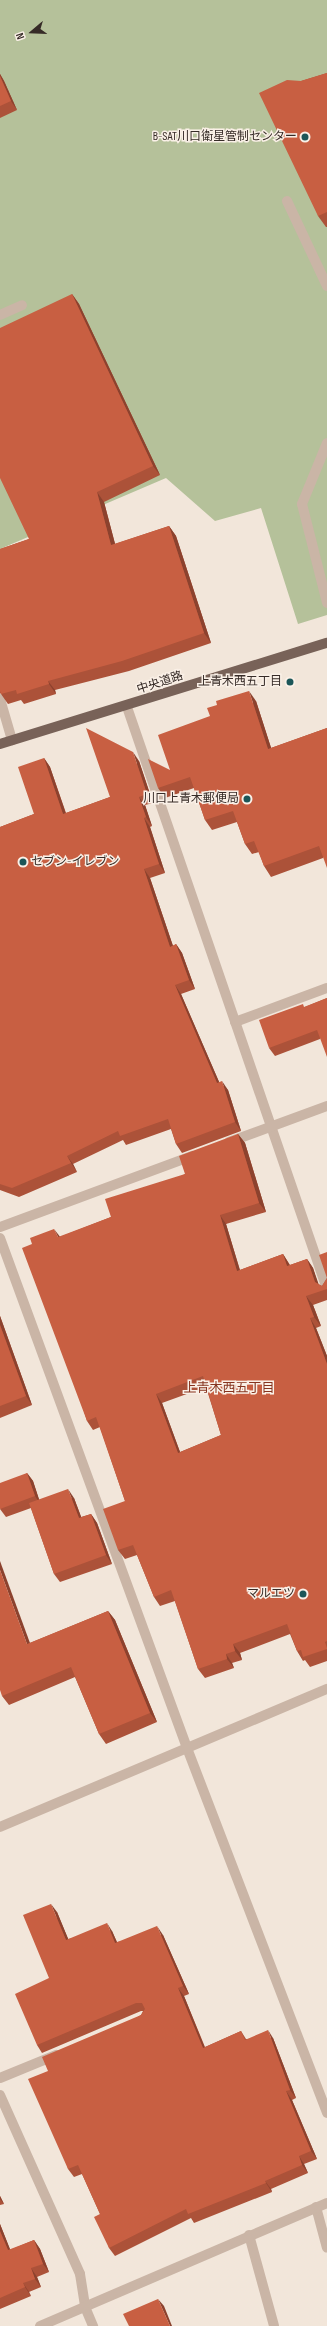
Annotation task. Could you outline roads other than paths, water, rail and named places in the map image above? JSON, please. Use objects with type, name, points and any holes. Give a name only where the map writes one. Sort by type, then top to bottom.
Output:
[{"type":"main road","name":"中央道路","points":[[0,744],[127,707],[327,643]]},
{"type":"street","points":[[287,201],[327,286]]},
{"type":"street","points":[[0,316],[22,306]]},
{"type":"street","points":[[327,443],[302,504],[327,604]]},
{"type":"street","points":[[0,699],[12,740]]},
{"type":"street","points":[[127,707],[327,1289]]},
{"type":"street","points":[[235,1022],[327,988]]},
{"type":"street","points":[[220,1146],[327,1106]]},
{"type":"street","points":[[0,1227],[205,1151]]},
{"type":"street","points":[[0,1238],[187,1748],[327,2113]]},
{"type":"street","points":[[0,1827],[327,1689]]},
{"type":"street","points":[[0,2078],[65,2051]]},
{"type":"street","points":[[0,2095],[80,2274],[85,2307],[93,2326]]},
{"type":"street","points":[[40,2326],[249,2235],[327,2203]]},
{"type":"street","points":[[316,2207],[327,2248]]},
{"type":"street","points":[[249,2235],[274,2326]]},
{"type":"place","name":"B-SAT川口衛星管制センター","points":[[305,137]]},
{"type":"place","name":"上青木西五丁目","points":[[290,682]]},
{"type":"place","name":"川口上青木郵便局","points":[[247,799]]},
{"type":"place","name":"セブン-イレブン","points":[[23,862]]},
{"type":"place","name":"マルエツ","points":[[303,1594]]},
{"type":"district","name":"上青木西五丁目","points":[[229,1388]]}]
